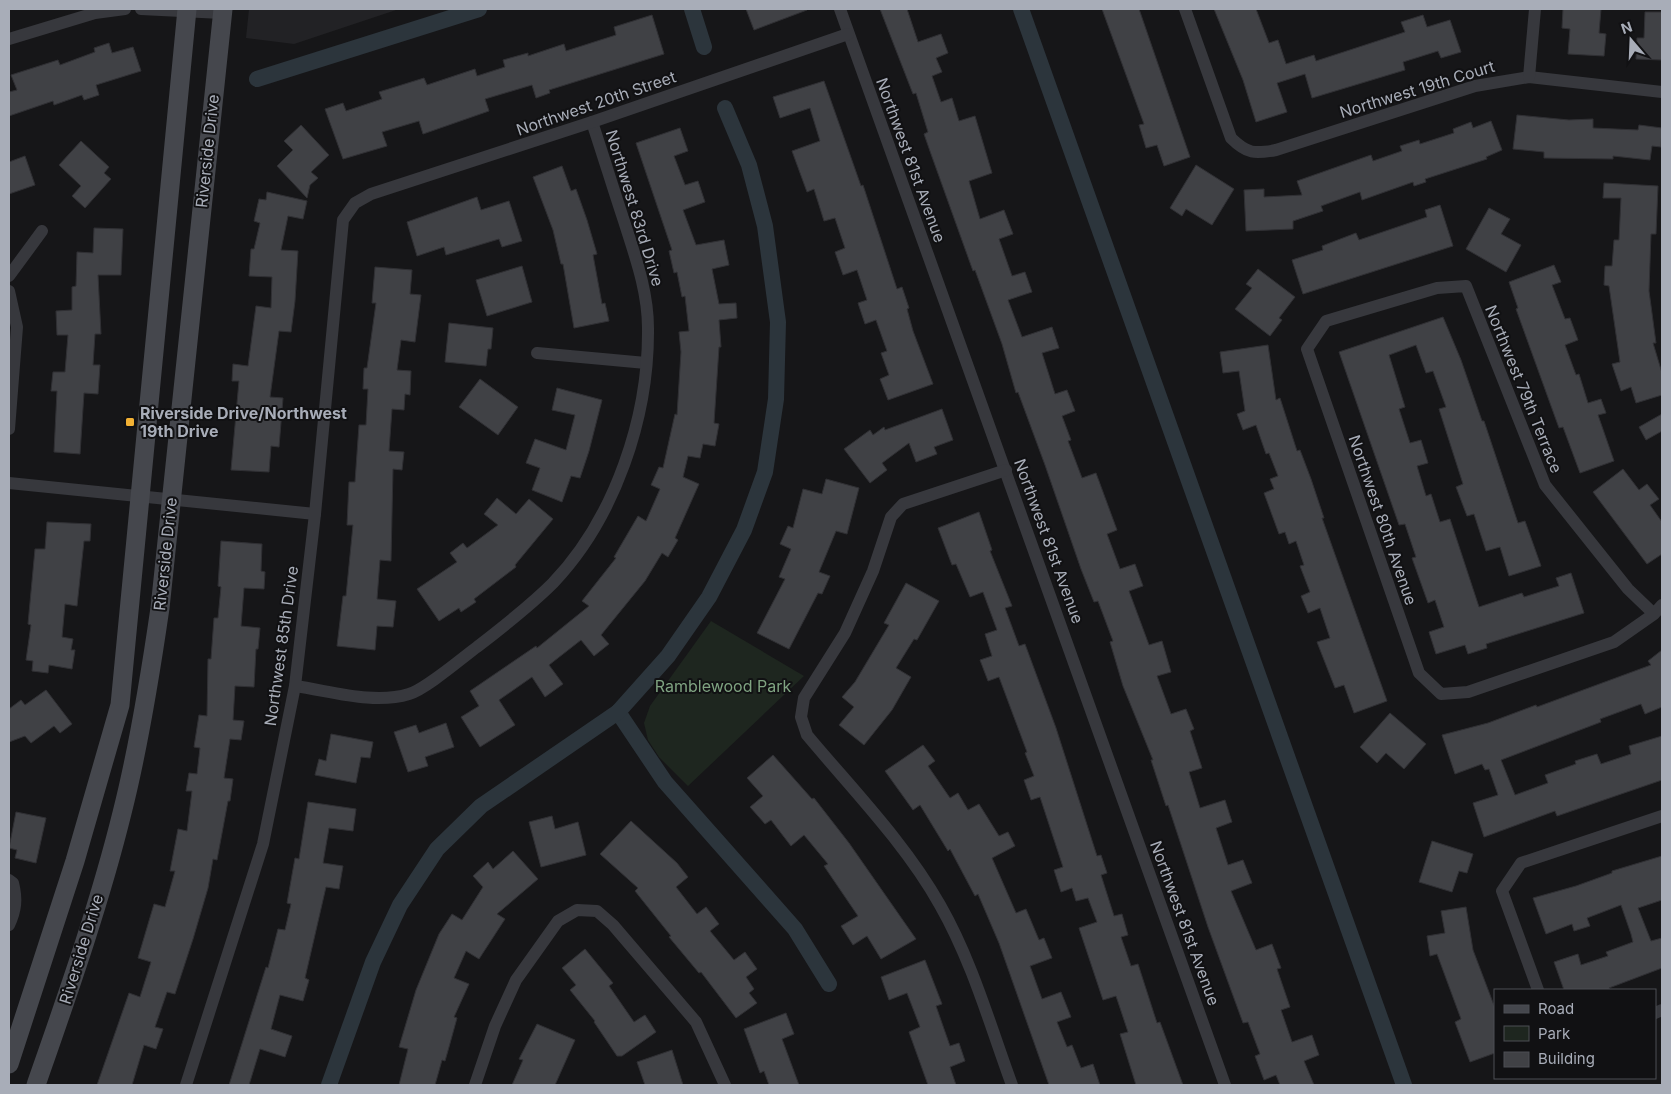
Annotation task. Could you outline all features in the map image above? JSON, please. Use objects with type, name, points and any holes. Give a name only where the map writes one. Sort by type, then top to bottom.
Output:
[{"type":"street","points":[[9,39],[95,13],[125,9]]},
{"type":"street","points":[[141,9],[222,11]]},
{"type":"street","name":"Riverside Drive","points":[[9,1064],[75,861],[120,705],[187,9]]},
{"type":"street","name":"Northwest 81st Avenue","points":[[840,9],[1226,1085]]},
{"type":"street","name":"Northwest 19th Court","points":[[1185,9],[1231,138],[1244,150],[1261,153],[1276,150],[1475,86],[1529,77],[1662,92]]},
{"type":"street","points":[[1529,77],[1535,9]]},
{"type":"street","name":"Riverside Drive","points":[[36,1085],[79,960],[122,814],[148,689],[160,608],[222,11]]},
{"type":"street","name":"Northwest 20th Street","points":[[355,203],[371,194],[592,122],[848,34]]},
{"type":"street","name":"Northwest 83rd Drive","points":[[295,686],[381,698],[410,694],[450,668],[510,621],[554,582],[588,538],[608,502],[630,452],[642,404],[648,328],[646,298],[636,257],[592,122]]},
{"type":"street","name":"Northwest 85th Drive","points":[[186,1085],[263,844],[295,686],[314,514],[342,220],[355,203]]},
{"type":"street","points":[[9,276],[42,231]]},
{"type":"street","name":"Northwest 80th Avenue","points":[[1466,286],[1437,288],[1326,321],[1307,349],[1419,673],[1441,694],[1468,692],[1614,642],[1658,610]]},
{"type":"street","name":"Northwest 79th Terrace","points":[[1466,286],[1545,485],[1628,589],[1658,610]]},
{"type":"street","points":[[9,291],[17,327],[9,429]]},
{"type":"street","points":[[537,353],[646,363]]},
{"type":"street","points":[[1006,470],[903,504],[891,517],[873,571],[849,624],[804,698],[801,717],[807,735],[906,853],[941,906],[973,977],[1012,1085]]},
{"type":"street","points":[[9,483],[314,514]]},
{"type":"street","points":[[1538,989],[1502,892],[1521,863],[1662,816]]},
{"type":"street","points":[[9,880],[13,883],[17,897],[15,912],[9,925]]},
{"type":"street","points":[[475,1085],[495,1026],[516,980],[558,921],[577,910],[597,911],[613,925],[696,1022],[725,1085]]},
{"type":"shaded area","points":[[249,9],[399,9],[294,44],[246,38]]},
{"type":"green space","name":"Ramblewood Park","points":[[711,621],[804,676],[688,786],[659,757],[648,740],[644,723],[650,706]]},
{"type":"building","points":[[746,9],[807,9],[807,10],[754,30]]},
{"type":"building","points":[[880,9],[907,9],[918,42],[941,34],[948,53],[936,58],[942,72],[932,76],[941,102],[952,98],[959,121],[975,116],[992,173],[969,181],[980,219],[1004,210],[1013,234],[999,239],[1012,276],[1025,272],[1032,292],[1008,300],[1022,337],[1052,327],[1059,348],[1042,353],[1055,394],[1067,390],[1075,411],[1062,416],[1071,440],[1068,441],[1082,478],[1096,473],[1117,530],[1107,534],[1120,569],[1135,564],[1143,586],[1129,591],[1149,645],[1162,641],[1171,672],[1157,676],[1171,714],[1186,709],[1194,729],[1190,731],[1202,768],[1189,772],[1200,808],[1225,800],[1232,822],[1216,828],[1228,865],[1243,860],[1252,883],[1231,891],[1256,950],[1272,944],[1281,968],[1277,969],[1290,1007],[1281,1010],[1292,1042],[1312,1035],[1319,1055],[1304,1061],[1314,1085],[1280,1085],[1276,1075],[1264,1080],[1255,1056],[1260,1054],[1248,1022],[1243,1023],[1208,927],[1168,805],[1166,806],[1151,760],[1153,760],[1123,686],[1110,642],[1113,641],[1098,601],[1094,602],[1081,569],[1045,465],[1018,392],[1016,393],[1002,344],[975,270],[973,271],[924,134],[928,132],[916,93],[913,94]]},
{"type":"building","points":[[1102,9],[1139,9],[1190,157],[1164,166],[1157,145],[1146,148],[1139,125],[1144,124]]},
{"type":"building","points":[[1214,9],[1256,9],[1269,43],[1278,40],[1286,64],[1314,55],[1316,61],[1405,32],[1401,22],[1423,15],[1427,27],[1450,20],[1461,52],[1441,58],[1438,51],[1403,62],[1405,70],[1312,98],[1305,74],[1277,83],[1287,112],[1256,122],[1243,80]]},
{"type":"building","points":[[1563,9],[1601,9],[1599,33],[1606,34],[1604,56],[1568,54],[1570,29],[1562,28]]},
{"type":"building","points":[[1645,12],[1662,12],[1662,60],[1636,59],[1637,38],[1644,38]]},
{"type":"building","points":[[652,15],[664,54],[549,90],[550,93],[536,98],[532,85],[485,99],[489,111],[423,134],[419,121],[382,132],[387,146],[343,159],[325,109],[343,103],[346,111],[382,99],[379,92],[424,78],[427,85],[475,69],[477,76],[505,67],[503,60],[528,53],[528,56],[564,44],[566,51],[616,35],[614,27]]},
{"type":"building","points":[[109,43],[112,53],[133,47],[141,71],[96,85],[99,95],[84,100],[82,95],[54,105],[53,101],[9,116],[9,92],[17,90],[11,75],[58,60],[60,65],[95,52],[94,48]]},
{"type":"building","points":[[824,81],[861,186],[863,185],[897,289],[902,287],[909,308],[907,309],[913,331],[933,384],[888,400],[880,379],[889,375],[881,353],[887,351],[876,320],[865,324],[858,303],[867,300],[857,270],[843,275],[835,252],[845,248],[835,218],[824,221],[814,189],[807,192],[792,151],[820,141],[810,108],[780,118],[773,97]]},
{"type":"building","points":[[1517,115],[1569,120],[1593,119],[1593,128],[1638,130],[1639,125],[1662,128],[1661,147],[1652,146],[1650,160],[1613,156],[1613,159],[1544,158],[1544,152],[1513,149]]},
{"type":"building","points":[[1491,121],[1502,150],[1486,157],[1487,159],[1425,179],[1426,182],[1414,186],[1413,182],[1362,200],[1360,192],[1321,206],[1323,211],[1293,221],[1293,229],[1246,231],[1244,190],[1264,189],[1264,197],[1302,195],[1297,181],[1371,155],[1373,161],[1402,151],[1400,146],[1419,140],[1420,144],[1454,133],[1453,129],[1471,122],[1473,128]]},
{"type":"building","points":[[301,125],[329,155],[311,172],[318,178],[310,185],[307,198],[277,166],[293,150],[284,141]]},
{"type":"building","points":[[680,128],[688,151],[674,156],[685,185],[698,181],[705,202],[683,210],[696,245],[724,240],[729,265],[712,269],[719,304],[736,303],[737,318],[719,320],[721,347],[719,347],[714,423],[719,424],[715,446],[703,444],[700,458],[688,456],[683,477],[699,484],[675,538],[678,540],[668,557],[662,553],[645,581],[601,635],[609,644],[594,656],[581,640],[549,665],[563,684],[545,697],[532,677],[499,700],[515,725],[480,747],[461,717],[479,706],[470,691],[536,646],[537,648],[589,606],[582,601],[616,558],[614,557],[638,516],[646,521],[660,489],[651,485],[659,467],[663,468],[675,414],[677,415],[681,352],[679,332],[689,331],[685,296],[682,297],[677,272],[674,273],[669,251],[672,250],[636,143]]},
{"type":"building","points":[[81,141],[109,167],[104,173],[111,179],[85,208],[72,196],[81,186],[59,165]]},
{"type":"building","points":[[25,156],[35,185],[9,194],[9,162]]},
{"type":"building","points":[[1196,165],[1234,189],[1212,225],[1186,209],[1182,216],[1170,208]]},
{"type":"building","points":[[562,166],[571,191],[576,189],[587,220],[597,254],[593,255],[602,304],[605,303],[609,321],[574,328],[563,264],[561,264],[553,230],[533,177]]},
{"type":"building","points":[[1604,183],[1658,186],[1656,234],[1651,234],[1649,291],[1656,343],[1653,343],[1662,373],[1662,395],[1636,403],[1631,387],[1621,391],[1612,364],[1620,362],[1609,286],[1604,285],[1605,266],[1612,266],[1614,240],[1619,240],[1621,198],[1603,198]]},
{"type":"building","points":[[267,192],[307,201],[303,219],[288,216],[281,250],[298,251],[291,332],[279,331],[270,397],[283,398],[279,447],[271,446],[269,472],[231,470],[239,381],[232,381],[233,364],[248,366],[256,306],[271,308],[272,277],[249,276],[251,249],[254,249],[260,223],[254,221],[259,199],[266,200]]},
{"type":"building","points":[[477,197],[481,210],[509,201],[522,241],[502,247],[499,239],[446,255],[444,247],[417,256],[407,222]]},
{"type":"building","points":[[1440,205],[1453,246],[1303,294],[1292,260],[1323,250],[1322,246],[1356,233],[1359,240],[1427,217],[1425,210]]},
{"type":"building","points":[[1489,208],[1510,219],[1501,234],[1521,245],[1506,272],[1466,249]]},
{"type":"building","points":[[94,228],[123,229],[121,275],[98,275],[101,334],[95,334],[93,365],[100,365],[98,394],[84,393],[80,454],[54,452],[57,391],[51,391],[53,372],[65,372],[68,335],[57,335],[56,311],[72,310],[72,287],[76,286],[77,252],[93,253]]},
{"type":"building","points":[[1554,265],[1561,282],[1552,285],[1565,319],[1570,318],[1578,340],[1565,345],[1576,375],[1579,374],[1588,403],[1601,399],[1606,413],[1598,415],[1614,461],[1580,473],[1563,427],[1559,428],[1516,309],[1518,308],[1509,282]]},
{"type":"building","points":[[522,266],[532,302],[487,316],[476,280]]},
{"type":"building","points":[[375,267],[412,270],[410,294],[421,295],[415,342],[401,340],[397,370],[411,371],[410,395],[405,394],[404,410],[392,409],[389,451],[404,452],[402,470],[393,469],[391,561],[380,560],[377,599],[396,601],[393,627],[377,626],[375,650],[337,646],[343,596],[346,596],[353,525],[347,525],[349,482],[355,482],[359,425],[366,425],[368,389],[363,389],[364,368],[367,368],[376,303],[372,303]]},
{"type":"building","points":[[1258,269],[1295,297],[1279,318],[1282,320],[1270,336],[1235,309],[1252,288],[1246,284]]},
{"type":"building","points":[[1443,317],[1461,360],[1482,421],[1484,421],[1518,523],[1525,521],[1541,566],[1509,576],[1500,547],[1486,551],[1474,514],[1467,516],[1456,487],[1463,484],[1439,409],[1446,407],[1433,371],[1426,373],[1416,345],[1389,355],[1405,407],[1399,409],[1410,443],[1421,440],[1428,463],[1417,466],[1426,496],[1431,494],[1440,522],[1450,519],[1479,607],[1522,593],[1524,597],[1559,586],[1556,578],[1571,573],[1584,613],[1486,644],[1487,648],[1468,654],[1465,645],[1436,654],[1429,632],[1444,627],[1435,600],[1428,603],[1412,558],[1416,557],[1405,524],[1399,525],[1339,352]]},
{"type":"building","points":[[449,323],[493,328],[491,349],[488,349],[486,366],[445,362]]},
{"type":"building","points":[[1268,345],[1276,400],[1280,398],[1297,451],[1300,450],[1311,479],[1324,518],[1322,518],[1387,701],[1354,713],[1344,685],[1335,688],[1317,642],[1330,638],[1320,608],[1308,613],[1301,596],[1310,592],[1300,566],[1304,565],[1296,541],[1289,544],[1285,532],[1279,534],[1264,493],[1274,489],[1270,479],[1278,476],[1269,453],[1266,454],[1256,425],[1243,430],[1237,414],[1245,411],[1239,371],[1223,373],[1220,352]]},
{"type":"building","points":[[480,379],[518,407],[498,435],[459,407]]},
{"type":"building","points":[[557,388],[602,400],[580,478],[571,476],[562,502],[532,490],[540,468],[526,463],[535,439],[566,450],[575,415],[552,410]]},
{"type":"building","points":[[942,409],[953,440],[934,447],[937,454],[916,462],[909,443],[882,463],[887,470],[870,483],[844,449],[870,430],[873,435],[884,427],[885,430]]},
{"type":"building","points":[[1662,414],[1662,431],[1646,440],[1639,427]]},
{"type":"building","points":[[1623,469],[1639,490],[1647,484],[1659,499],[1650,505],[1662,522],[1662,554],[1647,564],[1593,492]]},
{"type":"building","points":[[826,479],[859,488],[847,534],[836,531],[819,572],[830,576],[822,594],[818,593],[789,649],[757,633],[785,579],[779,577],[791,549],[780,544],[788,526],[793,528],[803,489],[822,494]]},
{"type":"building","points":[[497,498],[516,514],[529,499],[553,519],[515,565],[516,567],[474,599],[476,602],[461,612],[459,608],[439,621],[417,589],[457,562],[450,553],[463,543],[467,548],[498,525],[484,514]]},
{"type":"building","points":[[979,512],[992,550],[990,551],[1012,606],[1005,608],[1019,646],[1025,644],[1056,728],[1097,856],[1101,855],[1107,873],[1101,875],[1114,916],[1122,914],[1128,935],[1121,937],[1131,966],[1138,964],[1157,1023],[1160,1022],[1183,1085],[1136,1085],[1120,1034],[1128,1032],[1116,996],[1103,1000],[1079,928],[1097,922],[1088,898],[1076,901],[1072,888],[1061,892],[1054,870],[1063,867],[1040,797],[1031,800],[1024,780],[1034,776],[1025,753],[1027,752],[999,677],[988,681],[980,660],[992,656],[985,634],[997,630],[983,592],[970,597],[956,564],[952,565],[938,528]]},
{"type":"building","points":[[47,522],[91,524],[90,541],[84,541],[77,606],[65,604],[62,637],[73,639],[71,650],[75,650],[72,669],[49,665],[48,673],[32,671],[33,661],[26,660],[31,625],[28,624],[35,549],[45,549]]},
{"type":"building","points":[[221,541],[262,544],[261,571],[265,572],[264,589],[244,588],[241,626],[260,628],[258,649],[256,649],[254,687],[235,686],[233,720],[244,721],[241,740],[230,739],[224,778],[233,779],[217,860],[213,859],[208,888],[175,994],[167,992],[155,1027],[163,1029],[156,1049],[144,1045],[132,1085],[97,1085],[129,993],[140,997],[151,962],[138,958],[154,904],[165,907],[175,871],[170,871],[178,829],[187,831],[192,791],[186,791],[189,773],[197,774],[200,748],[194,747],[199,715],[207,716],[208,659],[211,659],[214,618],[218,618],[221,587],[218,586]]},
{"type":"building","points":[[906,583],[939,601],[917,640],[914,639],[896,668],[911,677],[892,710],[864,745],[839,725],[854,707],[842,697],[855,682],[889,625],[884,623]]},
{"type":"building","points":[[1662,650],[1662,707],[1645,714],[1641,704],[1600,719],[1601,722],[1501,760],[1515,795],[1548,783],[1545,775],[1576,764],[1575,761],[1597,754],[1601,764],[1631,754],[1629,746],[1662,736],[1662,780],[1557,816],[1555,811],[1484,837],[1473,803],[1498,795],[1489,769],[1485,770],[1482,764],[1455,774],[1442,735],[1488,723],[1536,705],[1537,707],[1651,665],[1648,661]]},
{"type":"building","points":[[46,690],[72,724],[60,733],[54,726],[31,743],[25,736],[9,742],[9,709],[21,700],[25,705]]},
{"type":"building","points":[[1390,713],[1426,744],[1404,769],[1386,753],[1377,763],[1360,747]]},
{"type":"building","points":[[446,723],[454,747],[425,757],[428,766],[408,772],[394,732],[416,725],[419,733]]},
{"type":"building","points":[[331,734],[373,742],[370,758],[361,757],[356,783],[315,775],[319,759],[326,761]]},
{"type":"building","points":[[923,745],[935,761],[928,766],[950,798],[958,793],[968,810],[979,804],[999,836],[1008,832],[1015,846],[992,858],[1016,913],[1026,909],[1039,940],[1044,938],[1052,958],[1030,966],[1042,999],[1061,992],[1071,1017],[1057,1022],[1067,1047],[1072,1045],[1081,1068],[1093,1064],[1100,1085],[1049,1085],[999,943],[978,894],[975,896],[950,849],[948,851],[920,805],[913,810],[885,771]]},
{"type":"building","points":[[773,755],[812,799],[814,798],[849,843],[916,939],[881,959],[867,936],[853,945],[841,926],[858,916],[824,866],[828,864],[804,835],[791,846],[771,820],[765,824],[750,807],[763,796],[747,778]]},
{"type":"building","points":[[308,802],[356,809],[353,831],[329,828],[323,863],[343,866],[339,889],[326,887],[305,978],[309,980],[303,1001],[280,995],[271,1029],[292,1036],[285,1057],[260,1049],[249,1085],[229,1085],[266,967],[268,968],[278,929],[285,930],[291,904],[287,903],[295,858],[299,859]]},
{"type":"building","points":[[16,812],[46,818],[36,863],[15,858],[17,850],[9,848]]},
{"type":"building","points":[[552,816],[555,829],[578,822],[586,855],[541,867],[529,822]]},
{"type":"building","points":[[631,821],[677,863],[688,877],[676,887],[697,914],[706,907],[719,924],[710,931],[734,960],[745,952],[757,969],[746,977],[754,989],[749,993],[757,1003],[736,1018],[701,972],[699,973],[669,937],[671,936],[635,891],[638,888],[600,854]]},
{"type":"building","points":[[1432,841],[1473,854],[1467,873],[1459,871],[1452,892],[1419,882]]},
{"type":"building","points":[[513,851],[538,879],[497,914],[505,919],[479,959],[466,951],[454,978],[469,984],[454,1017],[457,1018],[449,1047],[445,1061],[442,1060],[435,1085],[399,1085],[408,1049],[399,1047],[416,990],[439,934],[452,914],[462,920],[483,887],[473,876],[488,862],[493,869]]},
{"type":"building","points":[[1662,856],[1662,900],[1638,908],[1651,941],[1662,938],[1662,968],[1610,989],[1564,989],[1554,962],[1578,954],[1581,965],[1608,956],[1606,952],[1633,942],[1631,934],[1621,905],[1587,918],[1590,926],[1574,931],[1572,924],[1546,934],[1533,898],[1576,886],[1612,873],[1612,871]]},
{"type":"building","points":[[1466,907],[1473,950],[1494,1005],[1494,1053],[1470,1062],[1455,1022],[1461,1019],[1437,954],[1430,956],[1427,936],[1445,933],[1441,911]]},
{"type":"building","points":[[585,949],[613,983],[609,986],[634,1022],[645,1015],[656,1032],[622,1056],[617,1056],[595,1021],[570,990],[576,985],[562,968]]},
{"type":"building","points":[[925,960],[942,1004],[936,1006],[950,1046],[959,1043],[965,1061],[950,1067],[956,1085],[928,1085],[909,1032],[920,1027],[907,993],[889,1000],[881,977]]},
{"type":"building","points":[[786,1013],[794,1034],[782,1039],[799,1085],[769,1085],[764,1071],[760,1073],[744,1029]]},
{"type":"building","points":[[537,1024],[575,1040],[555,1085],[512,1085],[523,1060],[519,1059]]},
{"type":"building","points":[[672,1050],[683,1085],[645,1085],[637,1062]]},
{"type":"waterway","points":[[257,79],[479,9]]},
{"type":"waterway","points":[[692,9],[704,47]]},
{"type":"waterway","points":[[1021,9],[1404,1085]]},
{"type":"waterway","points":[[329,1085],[373,962],[400,905],[437,849],[481,806],[618,712],[668,656],[709,597],[744,530],[765,472],[776,399],[778,322],[765,226],[749,165],[725,108]]},
{"type":"waterway","points":[[618,712],[665,782],[795,929],[829,984]]},
{"type":"place","name":"Riverside Drive/Northwest 19th Drive","points":[[130,422]]}]
